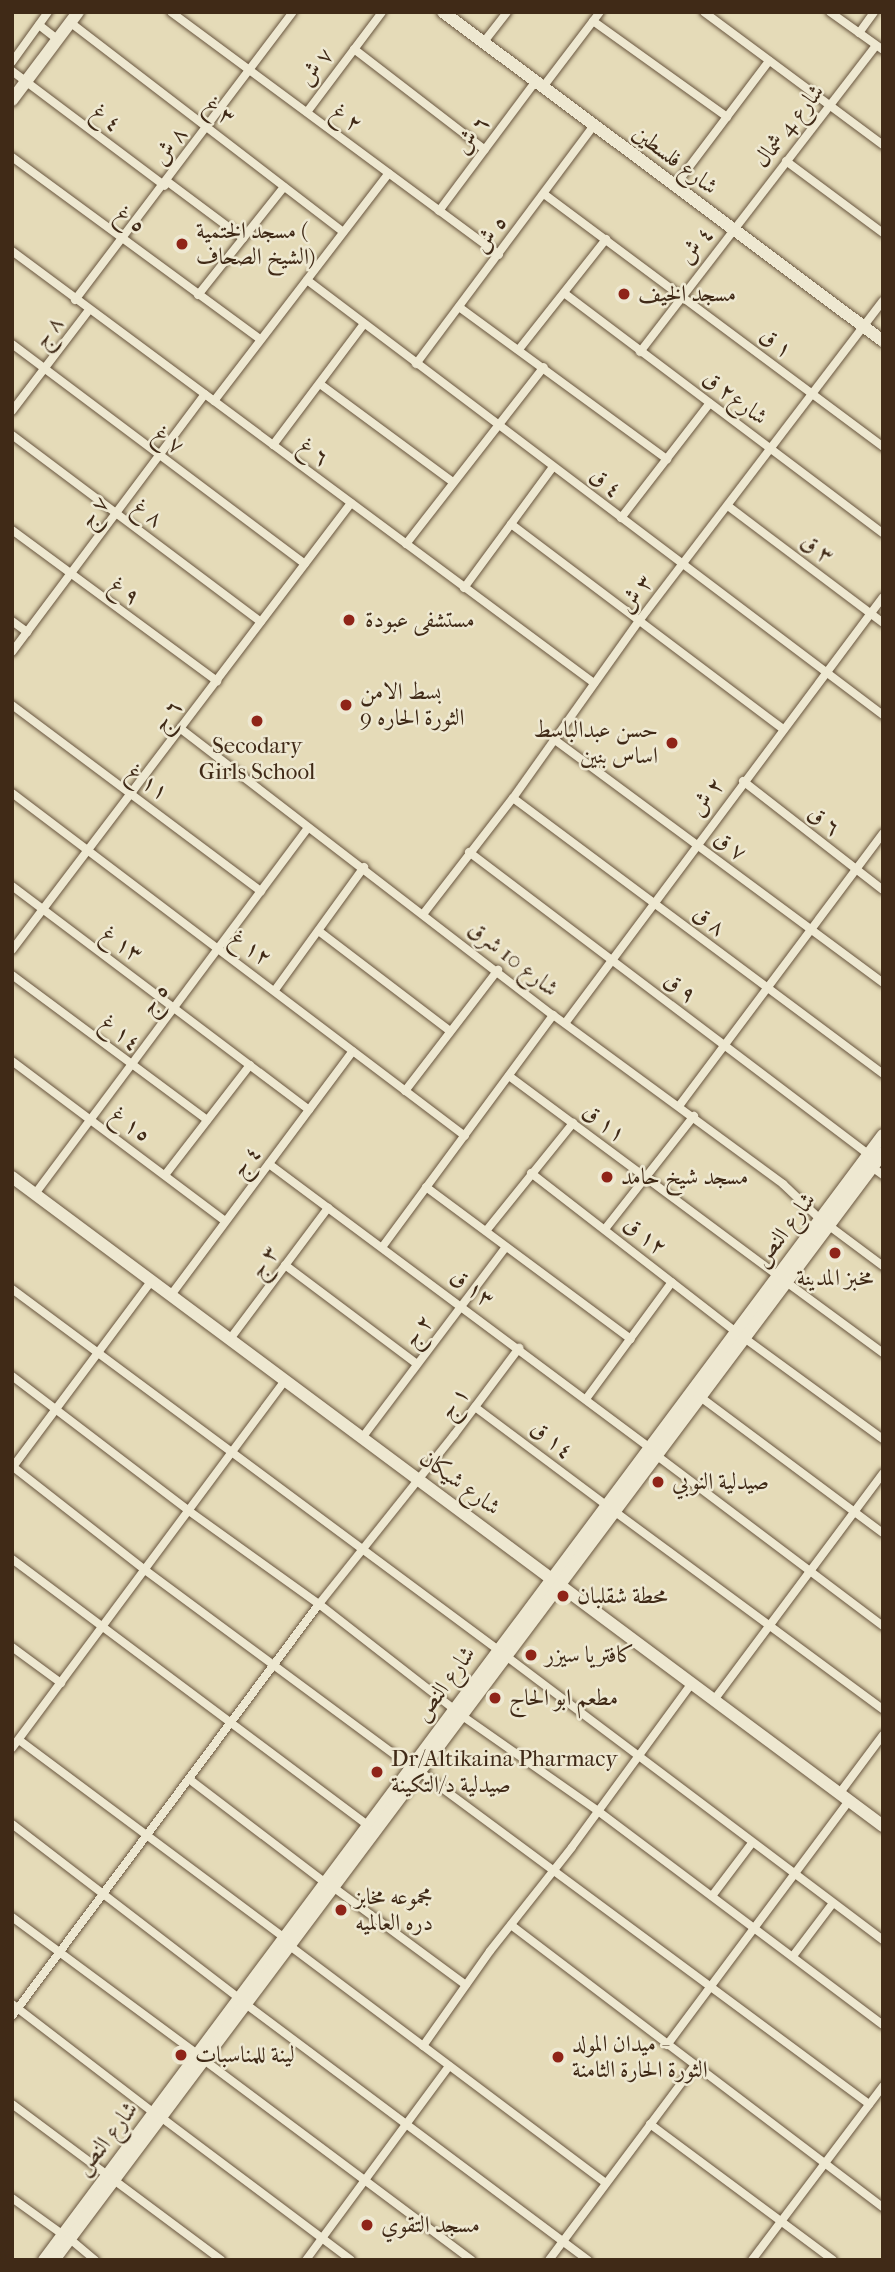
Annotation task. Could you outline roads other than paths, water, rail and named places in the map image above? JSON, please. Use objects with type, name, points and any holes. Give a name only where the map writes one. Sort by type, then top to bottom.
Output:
[{"type":"main road","name":"شارع فلسطين","points":[[443,12],[883,341]]},
{"type":"main road","points":[[12,100],[75,17]]},
{"type":"main road","name":"شارع النص","points":[[874,1165],[883,1135]]},
{"type":"main road","name":"شارع النص","points":[[44,2260],[66,2237],[781,1278],[883,1153]]},
{"type":"main road","name":"شارع شيكان","points":[[14,1181],[152,1280],[883,1826]]},
{"type":"main road","name":"شارع النص","points":[[652,1451],[699,1396],[739,1334]]},
{"type":"main road","name":"شارع النص","points":[[328,1885],[368,1825],[415,1769]]},
{"type":"main road","name":"شارع النص","points":[[54,2260],[66,2237]]},
{"type":"street","points":[[12,62],[48,12]]},
{"type":"street","name":"٢ غ","points":[[171,12],[499,256]]},
{"type":"street","name":"٨ ش","points":[[75,300],[166,184],[293,12]]},
{"type":"street","name":"٧ ش","points":[[307,111],[382,12]]},
{"type":"street","points":[[484,43],[507,12]]},
{"type":"street","name":"٦ ش","points":[[439,211],[485,150],[600,12]]},
{"type":"street","points":[[704,12],[883,145]]},
{"type":"street","points":[[830,12],[879,48]]},
{"type":"street","points":[[859,33],[874,12]]},
{"type":"street","name":"٣ غ","points":[[75,17],[208,127],[344,232]]},
{"type":"street","points":[[593,20],[727,117]]},
{"type":"street","points":[[39,25],[58,40]]},
{"type":"street","name":"شارع 4 شمال","points":[[732,230],[829,105],[879,48]]},
{"type":"street","points":[[354,49],[485,150]]},
{"type":"street","points":[[674,187],[769,61]]},
{"type":"street","name":"٤ غ","points":[[12,71],[243,238]]},
{"type":"street","name":"٥ ش","points":[[416,364],[594,125]]},
{"type":"street","name":"٥ غ","points":[[12,157],[260,340]]},
{"type":"street","points":[[786,161],[883,233]]},
{"type":"street","points":[[214,401],[388,173]]},
{"type":"street","points":[[198,295],[284,187]]},
{"type":"street","name":"١ ق","points":[[544,194],[883,447]]},
{"type":"street","name":"٤ ش","points":[[640,352],[732,230]]},
{"type":"street","points":[[520,348],[606,239]]},
{"type":"street","name":"٦ غ","points":[[12,251],[594,683]]},
{"type":"street","name":"٤ ق","points":[[306,280],[825,674],[883,715]]},
{"type":"street","name":"شارع٢ ق","points":[[564,293],[883,533]]},
{"type":"street","name":"٣ ش","points":[[424,913],[513,798],[639,621],[883,301]]},
{"type":"street","points":[[459,307],[520,348],[667,459]]},
{"type":"street","name":"٨ ج","points":[[12,411],[89,310]]},
{"type":"street","points":[[273,445],[364,324]]},
{"type":"street","name":"٧ غ","points":[[12,344],[305,564]]},
{"type":"street","points":[[406,544],[544,367]]},
{"type":"street","points":[[320,384],[453,482]]},
{"type":"street","name":"٧ ج","points":[[12,652],[205,394]]},
{"type":"street","points":[[621,518],[710,403]]},
{"type":"street","name":"٨ غ","points":[[12,435],[261,622]]},
{"type":"street","points":[[464,588],[553,467]]},
{"type":"street","name":"٦ ج","points":[[12,950],[133,794],[351,503]]},
{"type":"street","name":"٣ ق","points":[[727,506],[883,623]]},
{"type":"street","points":[[511,524],[782,728]]},
{"type":"street","name":"٩ غ","points":[[12,530],[217,681]]},
{"type":"street","name":"٢ ش","points":[[566,1023],[782,728],[883,597]]},
{"type":"street","points":[[12,621],[27,632]]},
{"type":"street","name":"١١ غ","points":[[12,705],[261,891]]},
{"type":"street","name":"شارع 10 شرق","points":[[181,729],[308,828],[424,913],[553,1015],[783,1184],[824,1222],[883,1266]]},
{"type":"street","name":"٧ ق","points":[[555,740],[883,983]]},
{"type":"street","name":"٦ ق","points":[[743,781],[883,890]]},
{"type":"street","name":"١٢ غ","points":[[12,793],[89,848],[465,1136]]},
{"type":"street","name":"٨ ق","points":[[513,798],[883,1074]]},
{"type":"street","name":"٥ ج","points":[[35,1194],[308,828]]},
{"type":"street","points":[[679,1106],[883,833]]},
{"type":"street","name":"٩ ق","points":[[469,852],[726,1046],[874,1165]]},
{"type":"street","points":[[275,990],[320,932],[364,867]]},
{"type":"street","name":"١٣ غ","points":[[12,886],[309,1110]]},
{"type":"street","points":[[320,932],[450,1031]]},
{"type":"street","points":[[405,1091],[498,970]]},
{"type":"street","name":"١٤ غ","points":[[12,975],[207,1121]]},
{"type":"street","points":[[383,1246],[553,1015]]},
{"type":"street","name":"٤ ج","points":[[171,1295],[353,1051]]},
{"type":"street","name":"١٥ غ","points":[[12,1061],[225,1221]]},
{"type":"street","points":[[165,1175],[250,1065]]},
{"type":"street","name":"١١ ق","points":[[509,1076],[883,1353]]},
{"type":"street","points":[[605,1229],[694,1116]]},
{"type":"street","points":[[486,1231],[573,1123]]},
{"type":"street","name":"١٣ ق","points":[[269,1164],[462,1305],[883,1626]]},
{"type":"street","name":"١٢ ق","points":[[531,1173],[739,1334],[883,1439]]},
{"type":"street","points":[[426,1187],[631,1339]]},
{"type":"street","name":"٣ ج","points":[[230,1339],[328,1208]]},
{"type":"street","name":"٢ ج","points":[[362,1438],[506,1247]]},
{"type":"street","points":[[285,1265],[417,1364]]},
{"type":"street","points":[[152,1280],[13,1467],[145,1570],[553,1868],[869,2104]]},
{"type":"street","points":[[586,1399],[672,1282]]},
{"type":"street","points":[[12,1289],[883,1940]]},
{"type":"street","name":"١ ج","points":[[12,2016],[15,2006],[104,1895],[319,1604],[519,1348]]},
{"type":"street","points":[[12,1376],[189,1511],[319,1604],[457,1712],[598,1811],[883,2025]]},
{"type":"street","points":[[12,1748],[104,1628],[285,1380]]},
{"type":"street","points":[[699,1396],[883,1532]]},
{"type":"street","name":"١٤ ق","points":[[475,1407],[883,1709]]},
{"type":"street","points":[[714,1700],[883,1473]]},
{"type":"street","points":[[12,1559],[368,1825]]},
{"type":"street","points":[[12,1647],[61,1683]]},
{"type":"street","points":[[423,2046],[692,1684]]},
{"type":"street","points":[[667,2045],[795,1875],[883,1735]]},
{"type":"street","points":[[19,1740],[606,2183]]},
{"type":"street","points":[[189,1779],[328,1885],[466,1985]]},
{"type":"street","points":[[12,1824],[588,2260]]},
{"type":"street","points":[[712,1896],[752,1843]]},
{"type":"street","points":[[793,1956],[833,1903]]},
{"type":"street","points":[[12,1917],[471,2260]]},
{"type":"street","points":[[511,1925],[883,2207]]},
{"type":"street","points":[[15,2006],[351,2260]]},
{"type":"street","points":[[549,2260],[695,2065]]},
{"type":"street","points":[[306,2260],[449,2066]]},
{"type":"street","points":[[752,2260],[883,2086]]},
{"type":"street","points":[[12,2104],[221,2260]]},
{"type":"street","points":[[650,2124],[833,2260]]},
{"type":"street","points":[[12,2198],[95,2260]]},
{"type":"place","name":"مسجد الختمية ( الشيخ الصحاف)","points":[[182,244]]},
{"type":"place","name":"مسجد الخيف","points":[[624,294]]},
{"type":"place","name":"مستشفى عبودة","points":[[349,620]]},
{"type":"place","name":"بسط الامن الثورة الحاره 9","points":[[346,705]]},
{"type":"place","name":"Secodary Girls School","points":[[257,721]]},
{"type":"place","name":"حسن عبدالباسط اساس بنين","points":[[672,743]]},
{"type":"place","name":"مسجد شيخ حامد","points":[[607,1177]]},
{"type":"place","name":"مخبز المدينة","points":[[835,1253]]},
{"type":"place","name":"صيدلية النوبي","points":[[658,1482]]},
{"type":"place","name":"محطة شقلبان","points":[[563,1596]]},
{"type":"place","name":"كافتريا سيزر","points":[[531,1655]]},
{"type":"place","name":"مطعم ابو الحاج","points":[[495,1698]]},
{"type":"place","name":"Dr/Altikaina Pharmacy صيدلية د/التكينة","points":[[377,1772]]},
{"type":"place","name":"مجموعه مخابز دره العالميه","points":[[341,1910]]},
{"type":"place","name":"لينة للمناسبات","points":[[181,2055]]},
{"type":"place","name":"ميدان المولد - الثورة الحارة الثامنة","points":[[558,2057]]},
{"type":"place","name":"مسجد التقوي","points":[[367,2225]]}]
